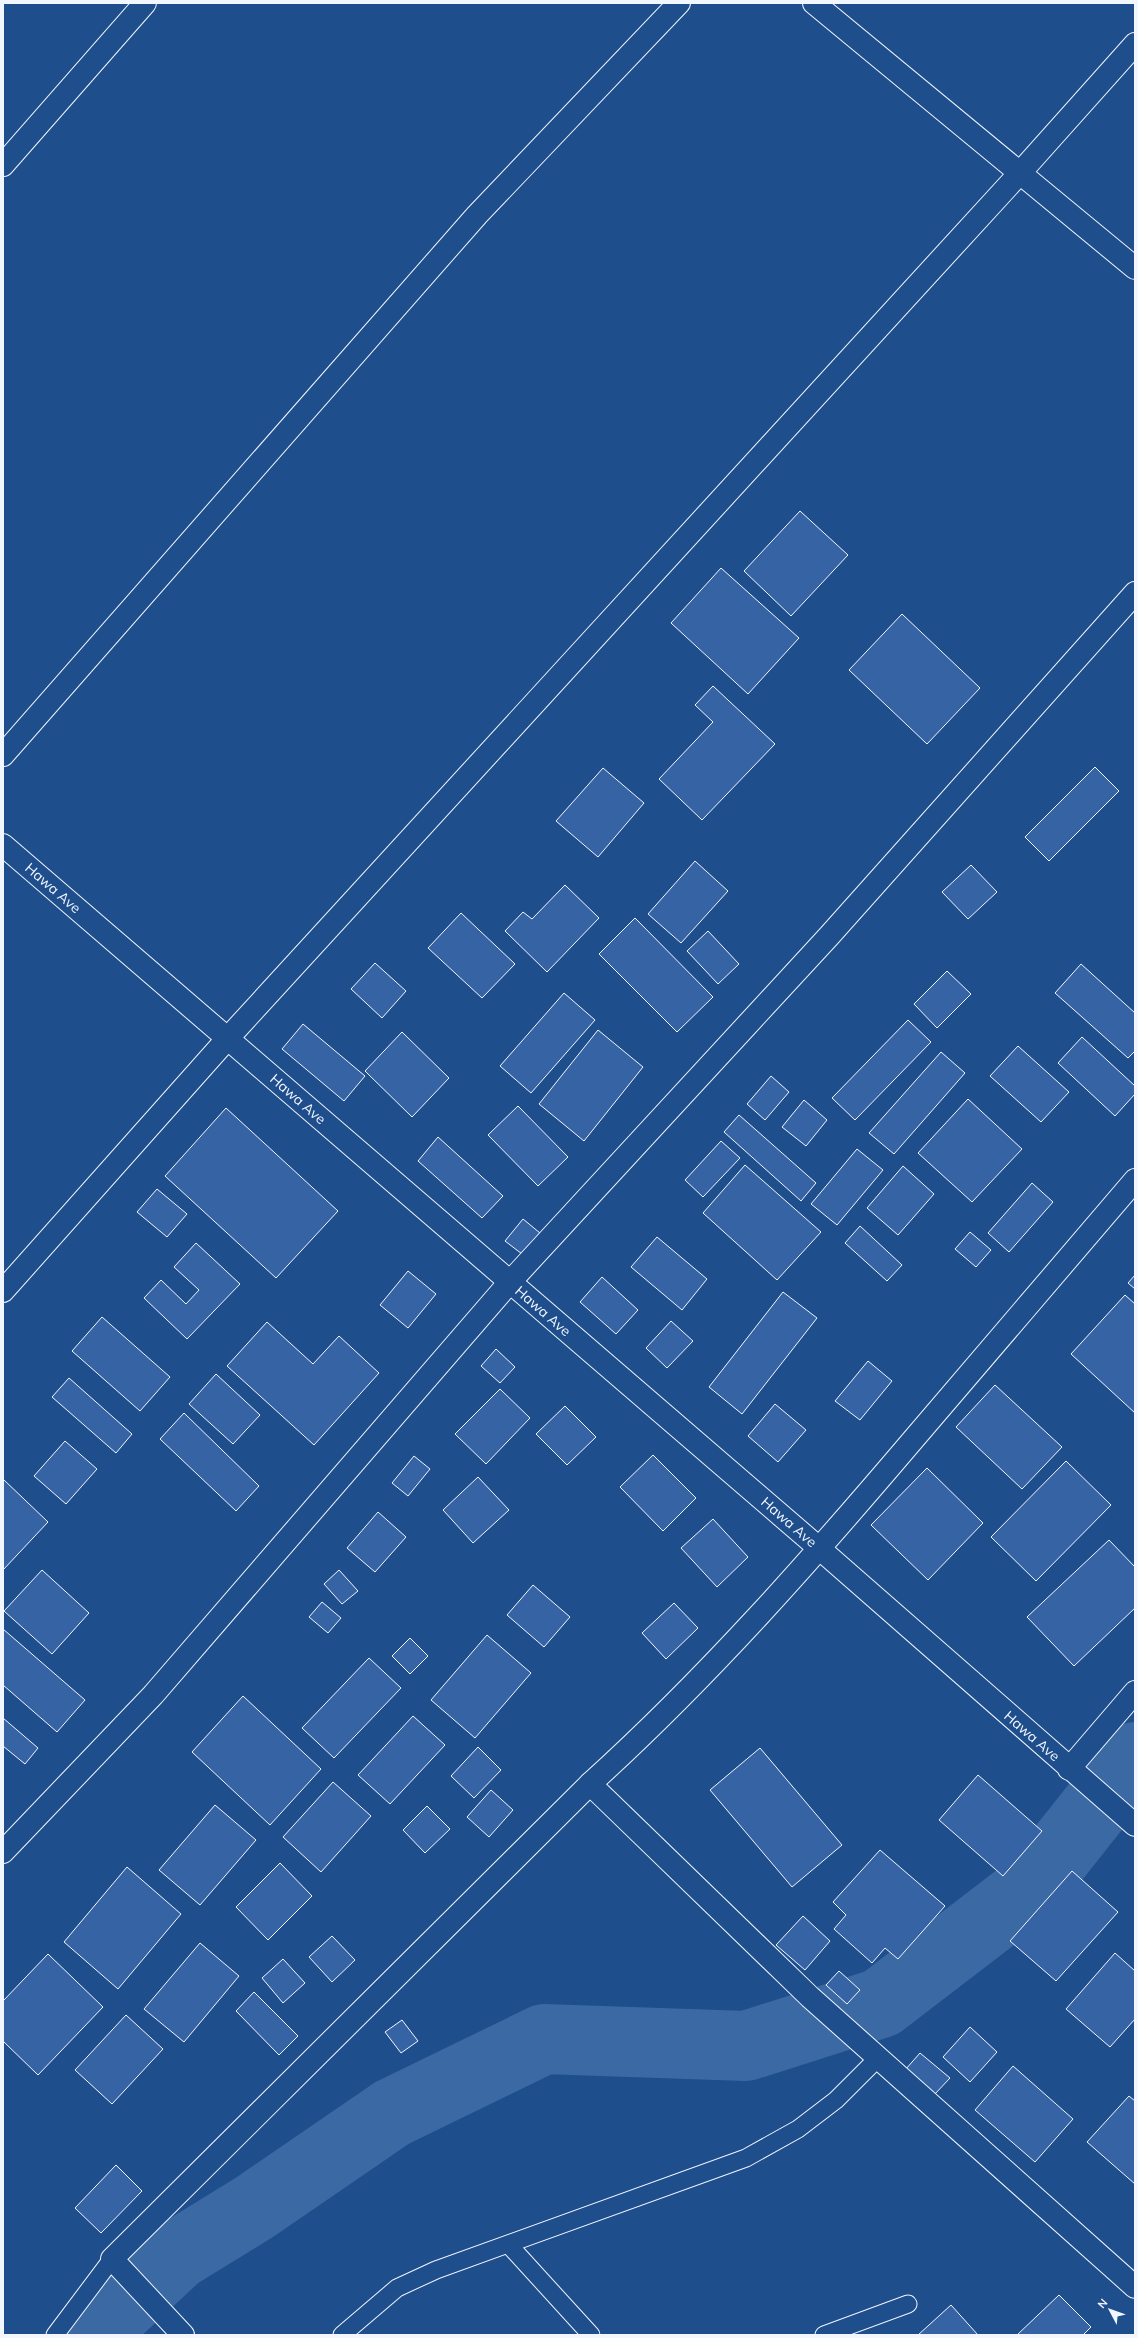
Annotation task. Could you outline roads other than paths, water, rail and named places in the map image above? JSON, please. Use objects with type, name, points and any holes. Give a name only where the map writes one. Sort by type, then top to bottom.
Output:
[{"type":"street","points":[[3,165],[145,3]]},
{"type":"street","points":[[3,755],[477,215],[679,3]]},
{"type":"street","points":[[814,3],[1019,174],[1135,268]]},
{"type":"street","points":[[3,1290],[228,1038],[1019,174],[1135,44]]},
{"type":"street","points":[[3,1852],[153,1695],[510,1283],[829,936],[1135,593]]},
{"type":"street","name":"Hawa Ave","points":[[3,845],[820,1549],[1135,1825]]},
{"type":"street","points":[[183,2335],[112,2259],[590,1784],[645,1734],[697,1683],[820,1549],[1135,1180]]},
{"type":"street","points":[[1075,1774],[1135,1692]]},
{"type":"street","points":[[590,1784],[852,2036],[1135,2288]]},
{"type":"lane","points":[[342,2335],[397,2288],[436,2270],[509,2245],[746,2158],[798,2129],[836,2100],[878,2058]]},
{"type":"lane","points":[[509,2245],[591,2335]]},
{"type":"lane","points":[[55,2335],[112,2259]]},
{"type":"lane","points":[[824,2335],[908,2304]]},
{"type":"waterway","points":[[91,2335],[177,2255],[255,2207],[392,2113],[544,2039],[746,2046],[881,2003],[1032,1887],[1135,1757]]}]
